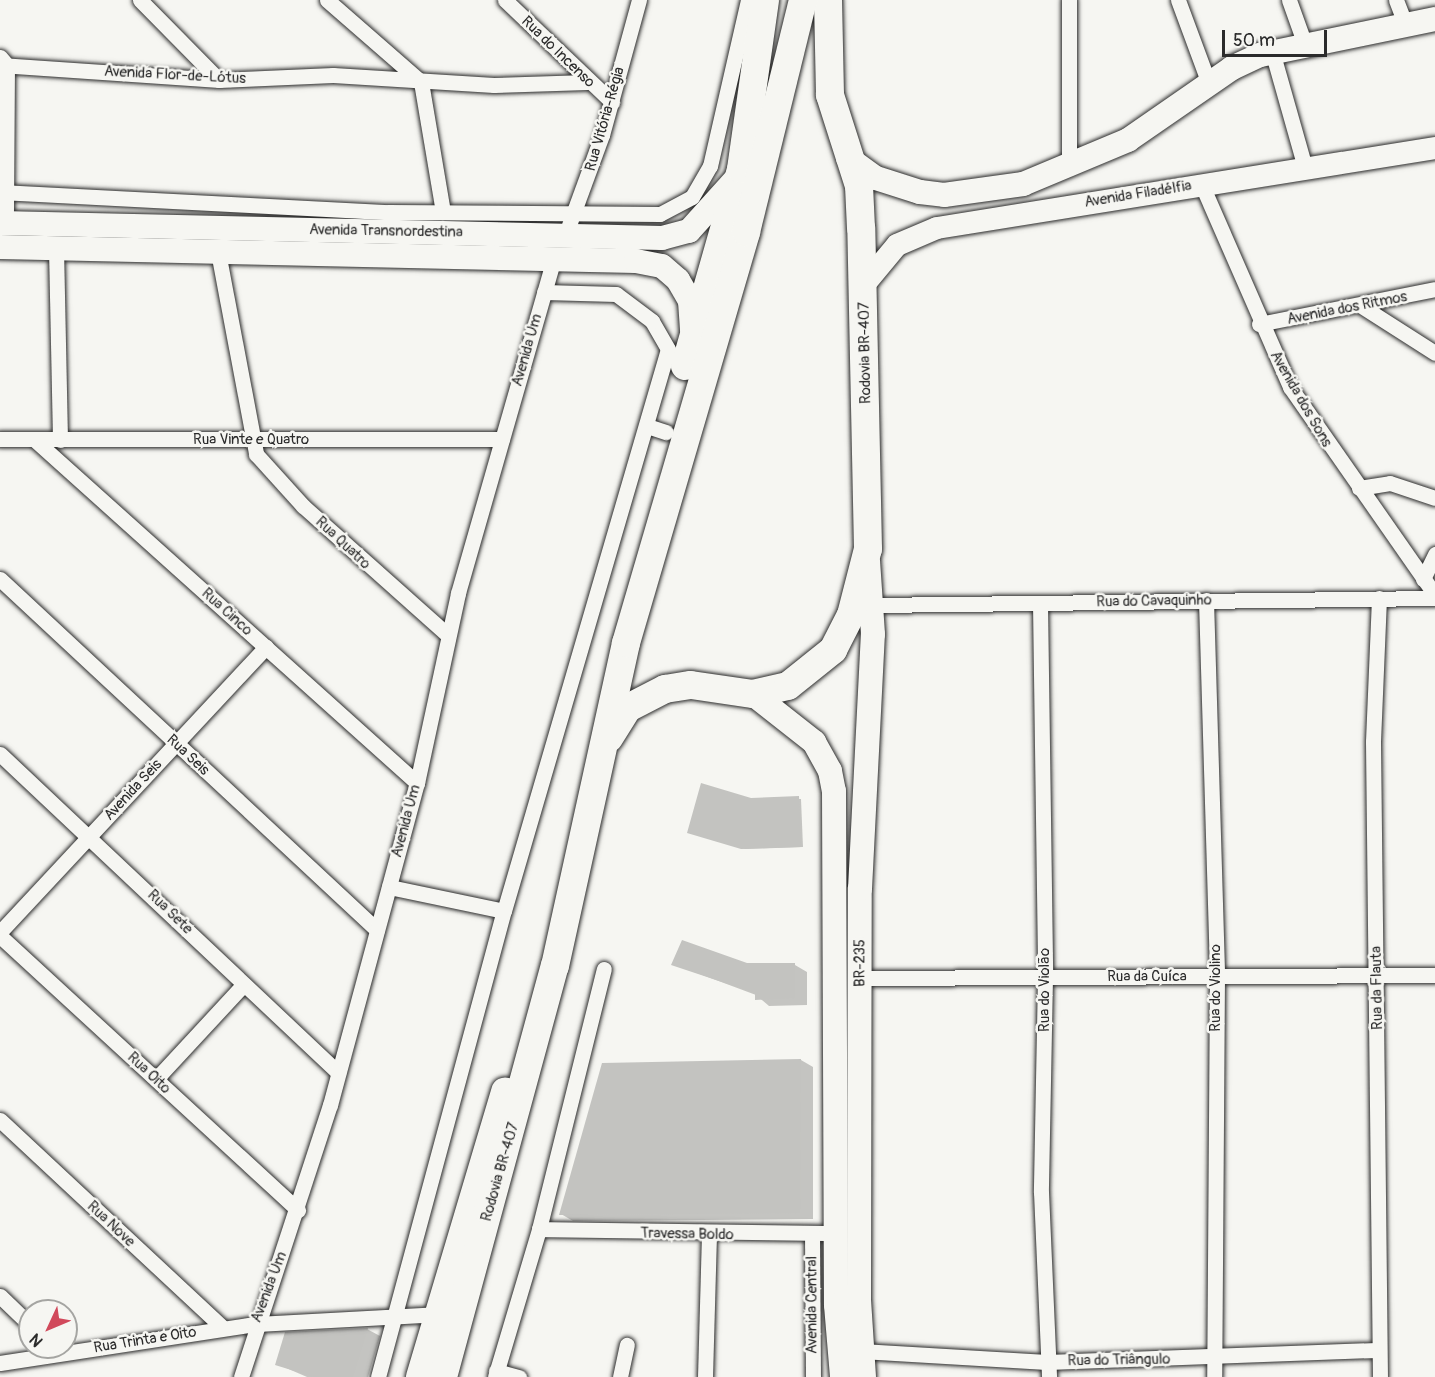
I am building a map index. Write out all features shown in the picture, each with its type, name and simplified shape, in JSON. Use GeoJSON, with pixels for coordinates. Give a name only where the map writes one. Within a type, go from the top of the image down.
{"type":"FeatureCollection","features":[{"type":"Feature","properties":{"kind":"highway"},"geometry":{"type":"LineString","coordinates":[[420,1377],[524,1026],[602,665],[657,429],[692,344],[741,169],[765,0]]}},
{"type":"Feature","properties":{"kind":"highway"},"geometry":{"type":"LineString","coordinates":[[594,768],[678,453],[761,179],[803,0]]}},
{"type":"Feature","properties":{"kind":"highway","name":"Rodovia BR-407"},"geometry":{"type":"LineString","coordinates":[[753,694],[788,686],[833,650],[851,615],[868,549],[864,286],[859,186],[848,158],[830,95],[828,0]]}},
{"type":"Feature","properties":{"kind":"highway"},"geometry":{"type":"LineString","coordinates":[[594,768],[616,722],[650,694],[692,685],[753,694]]}},
{"type":"Feature","properties":{"kind":"highway","name":"Rodovia BR-407"},"geometry":{"type":"LineString","coordinates":[[442,1377],[555,966],[594,768]]}},
{"type":"Feature","properties":{"kind":"main road"},"geometry":{"type":"LineString","coordinates":[[848,158],[898,187],[944,195],[1023,184],[1128,140],[1209,84],[1272,51],[1304,42],[1435,19]]}},
{"type":"Feature","properties":{"kind":"main road","name":"Avenida Transnordestina"},"geometry":{"type":"LineString","coordinates":[[3,223],[565,236],[677,236],[703,219],[741,169]]}},
{"type":"Feature","properties":{"kind":"main road","name":"Avenida Transnordestina"},"geometry":{"type":"LineString","coordinates":[[0,247],[636,261],[670,271],[690,301],[692,344]]}},
{"type":"Feature","properties":{"kind":"main road","name":"BR-235"},"geometry":{"type":"LineString","coordinates":[[864,1377],[861,1352],[860,978],[872,604],[868,549]]}},
{"type":"Feature","properties":{"kind":"main road","name":"BR-235"},"geometry":{"type":"LineString","coordinates":[[753,694],[814,742],[834,790],[836,1233],[842,1377]]}},
{"type":"Feature","properties":{"kind":"street"},"geometry":{"type":"LineString","coordinates":[[140,0],[219,80]]}},
{"type":"Feature","properties":{"kind":"street"},"geometry":{"type":"LineString","coordinates":[[327,0],[421,82],[443,212]]}},
{"type":"Feature","properties":{"kind":"street","name":"Rua do Incenso"},"geometry":{"type":"LineString","coordinates":[[505,0],[587,82],[612,102]]}},
{"type":"Feature","properties":{"kind":"street","name":"Rua Vitória-Régia"},"geometry":{"type":"LineString","coordinates":[[565,236],[612,102],[639,0]]}},
{"type":"Feature","properties":{"kind":"street"},"geometry":{"type":"LineString","coordinates":[[1,192],[443,212],[575,211],[660,214],[692,197],[716,146],[748,0]]}},
{"type":"Feature","properties":{"kind":"street"},"geometry":{"type":"LineString","coordinates":[[1068,165],[1069,0]]}},
{"type":"Feature","properties":{"kind":"street"},"geometry":{"type":"LineString","coordinates":[[1178,0],[1209,84]]}},
{"type":"Feature","properties":{"kind":"street"},"geometry":{"type":"LineString","coordinates":[[1289,0],[1304,42]]}},
{"type":"Feature","properties":{"kind":"street"},"geometry":{"type":"LineString","coordinates":[[1396,0],[1405,24]]}},
{"type":"Feature","properties":{"kind":"street"},"geometry":{"type":"LineString","coordinates":[[1272,51],[1305,168]]}},
{"type":"Feature","properties":{"kind":"street"},"geometry":{"type":"LineString","coordinates":[[2,62],[1,192],[3,223]]}},
{"type":"Feature","properties":{"kind":"street","name":"Avenida Flor-de-Lótus"},"geometry":{"type":"LineString","coordinates":[[2,62],[219,80],[333,75],[421,82],[587,82]]}},
{"type":"Feature","properties":{"kind":"street","name":"Avenida Filadélfia"},"geometry":{"type":"LineString","coordinates":[[864,286],[909,236],[1201,183],[1435,148]]}},
{"type":"Feature","properties":{"kind":"street","name":"Avenida dos Sons"},"geometry":{"type":"LineString","coordinates":[[1201,183],[1259,324],[1309,418],[1435,597]]}},
{"type":"Feature","properties":{"kind":"street"},"geometry":{"type":"LineString","coordinates":[[0,259],[26,248]]}},
{"type":"Feature","properties":{"kind":"street"},"geometry":{"type":"LineString","coordinates":[[56,248],[60,440]]}},
{"type":"Feature","properties":{"kind":"street"},"geometry":{"type":"LineString","coordinates":[[218,252],[250,440]]}},
{"type":"Feature","properties":{"kind":"street","name":"Avenida Um"},"geometry":{"type":"LineString","coordinates":[[241,1377],[255,1324],[298,1210],[339,1073],[417,783],[448,635],[554,260]]}},
{"type":"Feature","properties":{"kind":"street","name":"Avenida dos Ritmos"},"geometry":{"type":"LineString","coordinates":[[1259,324],[1363,308],[1435,289]]}},
{"type":"Feature","properties":{"kind":"street"},"geometry":{"type":"LineString","coordinates":[[378,1377],[504,911],[657,429],[668,349],[662,331],[616,294],[544,292]]}},
{"type":"Feature","properties":{"kind":"street"},"geometry":{"type":"LineString","coordinates":[[1363,308],[1435,353]]}},
{"type":"Feature","properties":{"kind":"street","name":"Rua Vinte e Quatro"},"geometry":{"type":"LineString","coordinates":[[0,439],[36,441],[502,440]]}},
{"type":"Feature","properties":{"kind":"street","name":"Rua Quatro"},"geometry":{"type":"LineString","coordinates":[[250,440],[284,488],[448,635]]}},
{"type":"Feature","properties":{"kind":"street","name":"Rua Cinco"},"geometry":{"type":"LineString","coordinates":[[36,441],[417,783]]}},
{"type":"Feature","properties":{"kind":"street"},"geometry":{"type":"LineString","coordinates":[[1359,488],[1390,483],[1435,498]]}},
{"type":"Feature","properties":{"kind":"street"},"geometry":{"type":"LineString","coordinates":[[1423,579],[1435,554]]}},
{"type":"Feature","properties":{"kind":"street","name":"Rua Seis"},"geometry":{"type":"LineString","coordinates":[[0,579],[377,930]]}},
{"type":"Feature","properties":{"kind":"street","name":"Rua do Cavaquinho"},"geometry":{"type":"LineString","coordinates":[[872,604],[1435,597]]}},
{"type":"Feature","properties":{"kind":"street","name":"Rua da Flauta"},"geometry":{"type":"LineString","coordinates":[[1379,598],[1374,660],[1377,1350],[1380,1377]]}},
{"type":"Feature","properties":{"kind":"street","name":"Rua do Violino"},"geometry":{"type":"LineString","coordinates":[[1206,600],[1217,977],[1212,1356],[1214,1377]]}},
{"type":"Feature","properties":{"kind":"street","name":"Rua do Violão"},"geometry":{"type":"LineString","coordinates":[[1040,603],[1045,977],[1041,1192],[1048,1370]]}},
{"type":"Feature","properties":{"kind":"street","name":"Avenida Seis"},"geometry":{"type":"LineString","coordinates":[[0,932],[266,647]]}},
{"type":"Feature","properties":{"kind":"street","name":"Rua Sete"},"geometry":{"type":"LineString","coordinates":[[0,754],[91,835],[339,1073]]}},
{"type":"Feature","properties":{"kind":"street"},"geometry":{"type":"LineString","coordinates":[[389,887],[504,911]]}},
{"type":"Feature","properties":{"kind":"street","name":"Rua Oito"},"geometry":{"type":"LineString","coordinates":[[0,936],[298,1210]]}},
{"type":"Feature","properties":{"kind":"street"},"geometry":{"type":"LineString","coordinates":[[519,1377],[495,1374],[539,1229],[604,969]]}},
{"type":"Feature","properties":{"kind":"street","name":"Rua da Cuíca"},"geometry":{"type":"LineString","coordinates":[[860,978],[1435,975]]}},
{"type":"Feature","properties":{"kind":"street"},"geometry":{"type":"LineString","coordinates":[[156,1079],[244,984]]}},
{"type":"Feature","properties":{"kind":"street","name":"Rua Nove"},"geometry":{"type":"LineString","coordinates":[[0,1120],[222,1328]]}},
{"type":"Feature","properties":{"kind":"street","name":"Travessa Boldo"},"geometry":{"type":"LineString","coordinates":[[539,1229],[710,1235],[836,1233]]}},
{"type":"Feature","properties":{"kind":"street","name":"Avenida Central"},"geometry":{"type":"LineString","coordinates":[[812,1234],[813,1377]]}},
{"type":"Feature","properties":{"kind":"street"},"geometry":{"type":"LineString","coordinates":[[705,1377],[710,1235]]}},
{"type":"Feature","properties":{"kind":"street"},"geometry":{"type":"LineString","coordinates":[[0,1296],[18,1313]]}},
{"type":"Feature","properties":{"kind":"street","name":"Rua Trinta e Oito"},"geometry":{"type":"LineString","coordinates":[[78,1347],[255,1324],[396,1312],[438,1314]]}},
{"type":"Feature","properties":{"kind":"street"},"geometry":{"type":"LineString","coordinates":[[620,1377],[627,1346]]}},
{"type":"Feature","properties":{"kind":"street","name":"Rua do Triângulo"},"geometry":{"type":"LineString","coordinates":[[861,1352],[1048,1370],[1212,1356],[1377,1350]]}},
{"type":"Feature","properties":{"kind":"street","name":"Rua Trinta e Oito"},"geometry":{"type":"LineString","coordinates":[[0,1363],[18,1359]]}},
{"type":"Feature","properties":{"kind":"building"},"geometry":{"type":"Polygon","coordinates":[[[701,783],[751,798],[799,796],[801,847],[741,849],[687,833],[701,783]]]}},
{"type":"Feature","properties":{"kind":"building"},"geometry":{"type":"Polygon","coordinates":[[[682,940],[747,963],[795,963],[795,998],[755,1000],[755,993],[671,965],[682,940]]]}},
{"type":"Feature","properties":{"kind":"building"},"geometry":{"type":"Polygon","coordinates":[[[801,1059],[800,1213],[559,1215],[602,1063],[801,1059]]]}},
{"type":"Feature","properties":{"kind":"building"},"geometry":{"type":"Polygon","coordinates":[[[368,1328],[353,1377],[314,1377],[275,1365],[285,1332],[368,1328]]]}}]}
